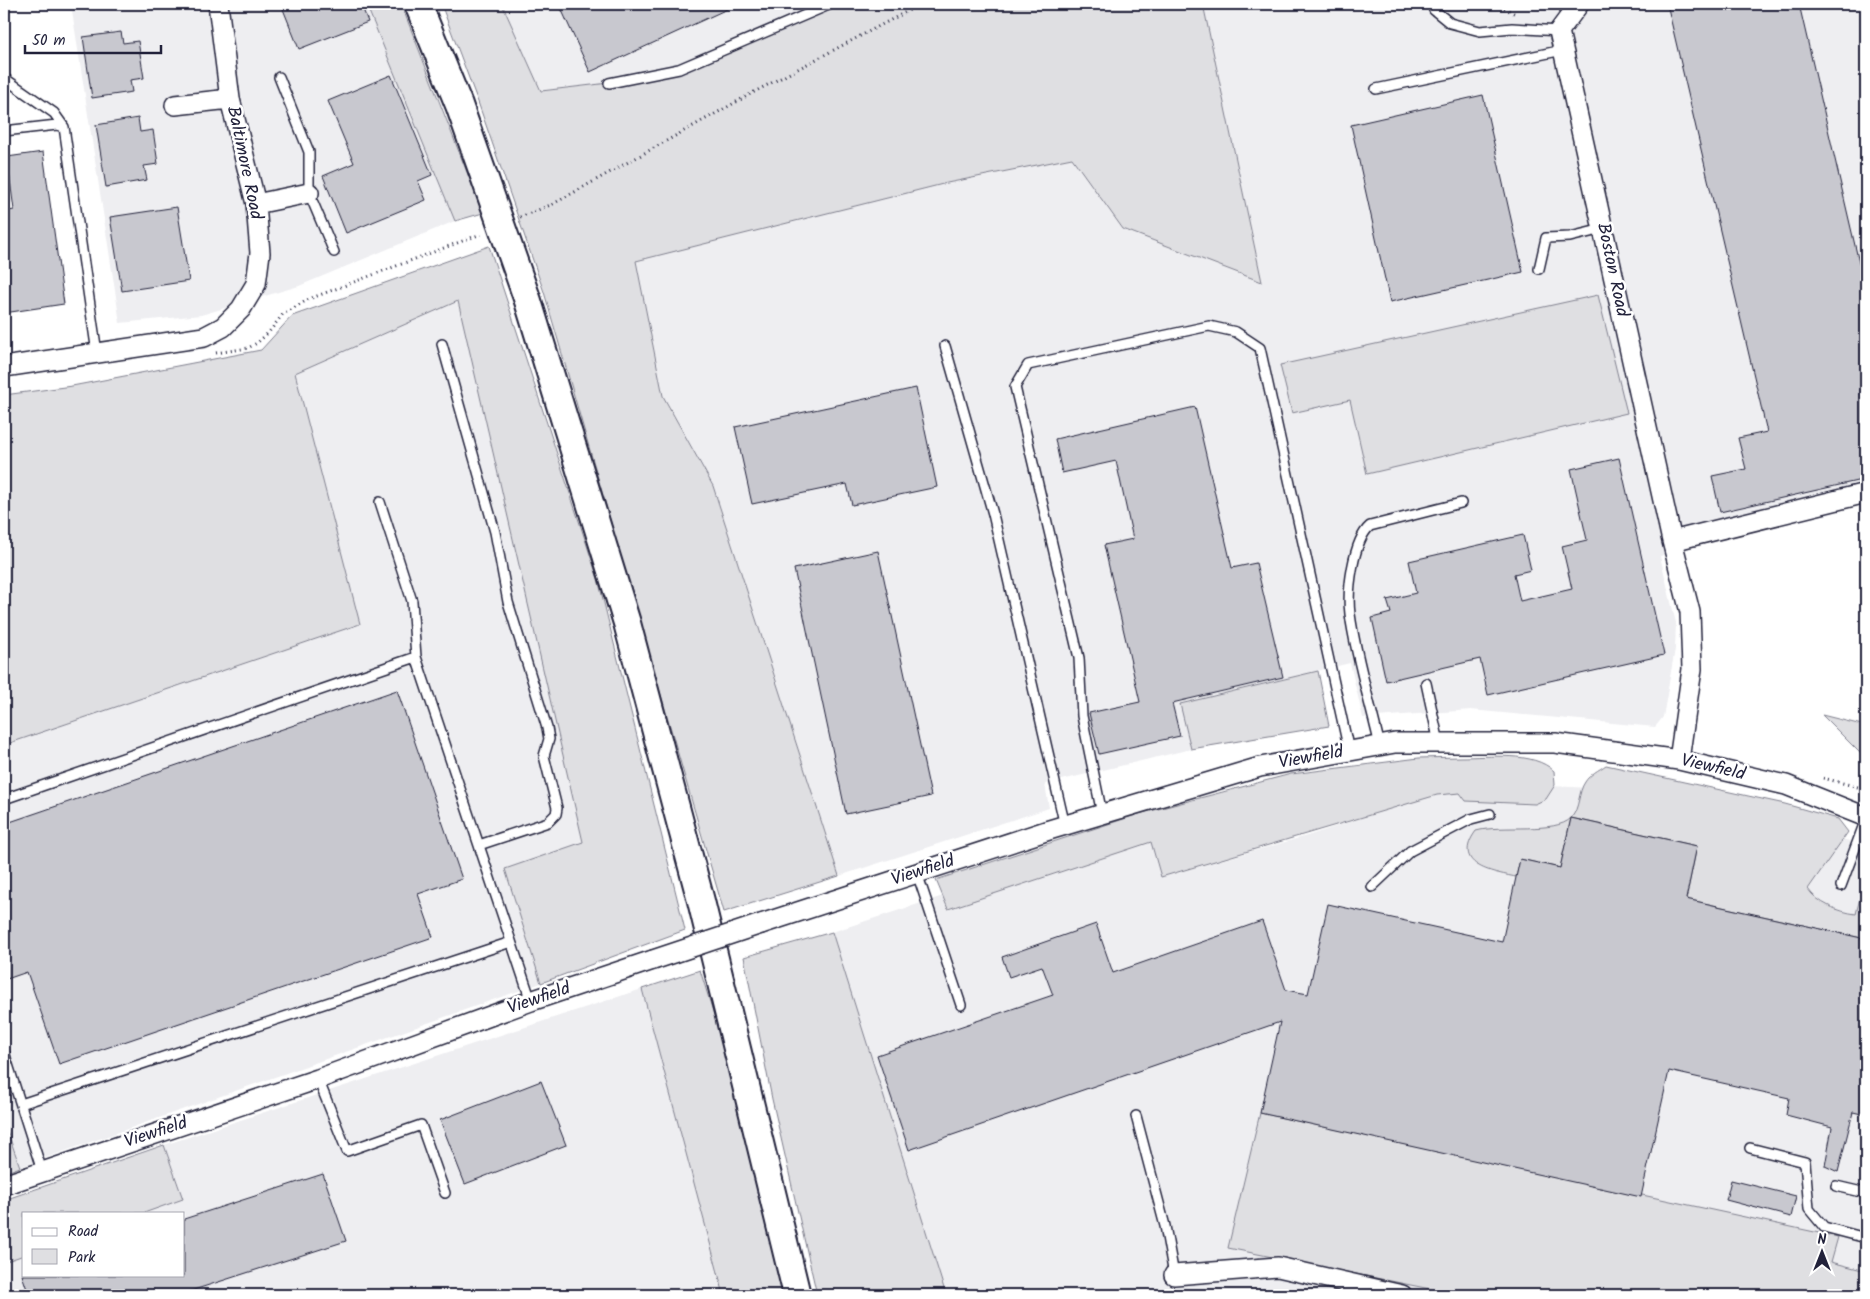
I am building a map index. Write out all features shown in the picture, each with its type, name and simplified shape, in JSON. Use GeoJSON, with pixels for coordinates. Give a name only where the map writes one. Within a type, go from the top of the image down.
{"type":"FeatureCollection","features":[{"type":"Feature","properties":{"kind":"main road"},"geometry":{"type":"LineString","coordinates":[[418,4],[458,105],[528,301],[627,623],[701,901],[797,1295]]}},
{"type":"Feature","properties":{"kind":"street","name":"Baltimore Road"},"geometry":{"type":"LineString","coordinates":[[4,367],[204,337],[223,327],[242,309],[256,284],[260,252],[256,204],[230,99],[218,4]]}},
{"type":"Feature","properties":{"kind":"street"},"geometry":{"type":"LineString","coordinates":[[1559,31],[1579,4]]}},
{"type":"Feature","properties":{"kind":"street","name":"Boston Road"},"geometry":{"type":"LineString","coordinates":[[1559,31],[1672,541],[1690,612],[1691,659],[1679,760]]}},
{"type":"Feature","properties":{"kind":"street"},"geometry":{"type":"LineString","coordinates":[[175,105],[230,99]]}},
{"type":"Feature","properties":{"kind":"street"},"geometry":{"type":"LineString","coordinates":[[256,204],[309,194]]}},
{"type":"Feature","properties":{"kind":"street"},"geometry":{"type":"LineString","coordinates":[[1672,541],[1866,493]]}},
{"type":"Feature","properties":{"kind":"street","name":"Viewfield"},"geometry":{"type":"LineString","coordinates":[[4,1185],[318,1079],[531,1001],[761,924],[1102,814],[1260,767],[1395,743],[1555,743],[1679,760],[1786,785],[1866,818]]}},
{"type":"Feature","properties":{"kind":"street"},"geometry":{"type":"LineString","coordinates":[[1174,1275],[1278,1267],[1369,1292],[1402,1295]]}},
{"type":"Feature","properties":{"kind":"lane"},"geometry":{"type":"LineString","coordinates":[[609,83],[680,69],[830,4]]}},
{"type":"Feature","properties":{"kind":"lane"},"geometry":{"type":"LineString","coordinates":[[1432,4],[1434,10],[1450,23],[1480,31],[1512,28],[1559,31]]}},
{"type":"Feature","properties":{"kind":"lane"},"geometry":{"type":"LineString","coordinates":[[1376,89],[1563,50]]}},
{"type":"Feature","properties":{"kind":"lane"},"geometry":{"type":"LineString","coordinates":[[279,77],[308,152],[309,194],[334,252]]}},
{"type":"Feature","properties":{"kind":"lane"},"geometry":{"type":"LineString","coordinates":[[4,78],[54,114],[64,127],[97,354]]}},
{"type":"Feature","properties":{"kind":"lane"},"geometry":{"type":"LineString","coordinates":[[4,131],[57,125],[64,127]]}},
{"type":"Feature","properties":{"kind":"lane"},"geometry":{"type":"LineString","coordinates":[[1539,269],[1546,238],[1570,237],[1602,229]]}},
{"type":"Feature","properties":{"kind":"lane"},"geometry":{"type":"LineString","coordinates":[[1102,814],[1082,716],[1080,658],[1015,387],[1028,364],[1210,326],[1236,332],[1260,348],[1349,751]]}},
{"type":"Feature","properties":{"kind":"lane"},"geometry":{"type":"LineString","coordinates":[[442,344],[495,532],[508,602],[547,728],[549,738],[544,756],[557,808],[556,814],[548,822],[479,845]]}},
{"type":"Feature","properties":{"kind":"lane"},"geometry":{"type":"LineString","coordinates":[[945,346],[993,514],[1065,826]]}},
{"type":"Feature","properties":{"kind":"lane"},"geometry":{"type":"LineString","coordinates":[[380,502],[412,601],[416,657],[531,1001]]}},
{"type":"Feature","properties":{"kind":"lane"},"geometry":{"type":"LineString","coordinates":[[1380,746],[1350,612],[1356,550],[1363,533],[1370,526],[1461,503]]}},
{"type":"Feature","properties":{"kind":"lane"},"geometry":{"type":"LineString","coordinates":[[4,799],[416,657]]}},
{"type":"Feature","properties":{"kind":"lane"},"geometry":{"type":"LineString","coordinates":[[1426,682],[1439,743]]}},
{"type":"Feature","properties":{"kind":"lane"},"geometry":{"type":"LineString","coordinates":[[1372,887],[1410,851],[1471,818],[1490,814]]}},
{"type":"Feature","properties":{"kind":"lane"},"geometry":{"type":"LineString","coordinates":[[1842,886],[1866,818]]}},
{"type":"Feature","properties":{"kind":"lane"},"geometry":{"type":"LineString","coordinates":[[917,873],[961,1005]]}},
{"type":"Feature","properties":{"kind":"lane"},"geometry":{"type":"LineString","coordinates":[[21,1104],[511,942]]}},
{"type":"Feature","properties":{"kind":"lane"},"geometry":{"type":"LineString","coordinates":[[4,1052],[42,1171]]}},
{"type":"Feature","properties":{"kind":"lane"},"geometry":{"type":"LineString","coordinates":[[318,1079],[347,1151],[421,1125],[445,1193]]}},
{"type":"Feature","properties":{"kind":"lane"},"geometry":{"type":"LineString","coordinates":[[1136,1116],[1165,1226],[1174,1275]]}},
{"type":"Feature","properties":{"kind":"lane"},"geometry":{"type":"LineString","coordinates":[[1750,1148],[1805,1162],[1809,1209],[1824,1227],[1866,1238]]}},
{"type":"Feature","properties":{"kind":"lane"},"geometry":{"type":"LineString","coordinates":[[1836,1186],[1866,1193]]}},
{"type":"Feature","properties":{"kind":"path"},"geometry":{"type":"LineString","coordinates":[[519,218],[553,204],[756,91],[921,4]]}},
{"type":"Feature","properties":{"kind":"shaded area"},"geometry":{"type":"Polygon","coordinates":[[[71,4],[366,4],[455,221],[299,286],[201,315],[120,323],[71,4]]]}},
{"type":"Feature","properties":{"kind":"shaded area"},"geometry":{"type":"Polygon","coordinates":[[[502,4],[820,4],[679,69],[609,83],[541,91],[502,4]]]}},
{"type":"Feature","properties":{"kind":"shaded area"},"geometry":{"type":"Polygon","coordinates":[[[1203,4],[1866,4],[1866,503],[1660,556],[1676,623],[1675,649],[1663,717],[1655,727],[1471,710],[1363,718],[1350,663],[1180,704],[1191,749],[1045,784],[1049,808],[839,876],[713,486],[663,396],[636,261],[947,183],[1072,158],[1123,229],[1262,281],[1203,4]]]}},
{"type":"Feature","properties":{"kind":"shaded area"},"geometry":{"type":"Polygon","coordinates":[[[458,301],[583,842],[505,869],[541,983],[20,1167],[4,1122],[4,745],[360,624],[295,373],[458,301]]]}},
{"type":"Feature","properties":{"kind":"shaded area"},"geometry":{"type":"Polygon","coordinates":[[[1468,782],[1635,790],[1866,845],[1866,1295],[946,1295],[832,932],[943,896],[949,909],[1151,842],[1161,877],[1310,835],[1468,782]]]}},
{"type":"Feature","properties":{"kind":"shaded area"},"geometry":{"type":"Polygon","coordinates":[[[642,989],[724,1295],[4,1295],[4,1262],[22,1256],[22,1276],[185,1276],[185,1212],[147,1212],[183,1199],[164,1145],[642,989]]]}},
{"type":"Feature","properties":{"kind":"green space"},"geometry":{"type":"Polygon","coordinates":[[[366,4],[401,4],[483,213],[455,221],[366,4]]]}},
{"type":"Feature","properties":{"kind":"green space"},"geometry":{"type":"Polygon","coordinates":[[[441,4],[502,4],[541,91],[609,83],[679,69],[820,4],[1203,4],[1262,282],[1123,229],[1072,158],[947,183],[636,261],[663,396],[713,486],[839,876],[724,912],[544,292],[478,102],[441,4]]]}},
{"type":"Feature","properties":{"kind":"green space"},"geometry":{"type":"Polygon","coordinates":[[[489,246],[598,579],[685,930],[541,983],[505,869],[583,842],[458,301],[295,373],[360,624],[4,745],[4,395],[72,386],[261,350],[292,316],[489,246]]]}},
{"type":"Feature","properties":{"kind":"green space"},"geometry":{"type":"Polygon","coordinates":[[[1598,295],[1627,413],[1367,474],[1350,400],[1292,413],[1280,365],[1598,295]]]}},
{"type":"Feature","properties":{"kind":"green space"},"geometry":{"type":"Polygon","coordinates":[[[1318,671],[1329,726],[1191,749],[1180,704],[1318,671]]]}},
{"type":"Feature","properties":{"kind":"green space"},"geometry":{"type":"Polygon","coordinates":[[[1822,715],[1866,726],[1866,759],[1822,715]]]}},
{"type":"Feature","properties":{"kind":"green space"},"geometry":{"type":"Polygon","coordinates":[[[1497,756],[1535,760],[1554,771],[1555,785],[1546,799],[1535,804],[1466,801],[1460,793],[1437,795],[1161,877],[1151,842],[948,909],[936,880],[1139,814],[1291,774],[1419,758],[1497,756]]]}},
{"type":"Feature","properties":{"kind":"green space"},"geometry":{"type":"Polygon","coordinates":[[[1606,765],[1785,804],[1838,819],[1848,832],[1808,889],[1823,903],[1849,913],[1856,914],[1860,898],[1866,900],[1866,939],[1686,899],[1697,846],[1571,818],[1576,810],[1585,782],[1592,774],[1606,765]]]}},
{"type":"Feature","properties":{"kind":"green space"},"geometry":{"type":"Polygon","coordinates":[[[1571,818],[1560,868],[1520,859],[1516,877],[1477,865],[1471,859],[1468,852],[1476,831],[1499,828],[1553,826],[1564,823],[1571,818]]]}},
{"type":"Feature","properties":{"kind":"green space"},"geometry":{"type":"Polygon","coordinates":[[[832,932],[946,1295],[817,1295],[772,1099],[744,957],[832,932]]]}},
{"type":"Feature","properties":{"kind":"green space"},"geometry":{"type":"Polygon","coordinates":[[[700,970],[726,1053],[786,1295],[724,1295],[642,989],[700,970]]]}},
{"type":"Feature","properties":{"kind":"green space"},"geometry":{"type":"Polygon","coordinates":[[[1260,1113],[1838,1237],[1831,1262],[1866,1271],[1866,1295],[1460,1295],[1228,1248],[1260,1113]]]}},
{"type":"Feature","properties":{"kind":"green space"},"geometry":{"type":"Polygon","coordinates":[[[4,1122],[20,1167],[4,1173],[4,1122]]]}},
{"type":"Feature","properties":{"kind":"green space"},"geometry":{"type":"Polygon","coordinates":[[[164,1145],[183,1199],[147,1212],[22,1212],[22,1256],[4,1262],[4,1200],[164,1145]]]}},
{"type":"Feature","properties":{"kind":"building"},"geometry":{"type":"Polygon","coordinates":[[[281,4],[361,4],[368,22],[299,49],[281,4]]]}},
{"type":"Feature","properties":{"kind":"building"},"geometry":{"type":"Polygon","coordinates":[[[559,4],[738,4],[590,72],[559,4]]]}},
{"type":"Feature","properties":{"kind":"building"},"geometry":{"type":"Polygon","coordinates":[[[1685,4],[1799,4],[1866,293],[1866,479],[1720,512],[1712,476],[1746,469],[1738,438],[1767,432],[1668,8],[1685,4]]]}},
{"type":"Feature","properties":{"kind":"building"},"geometry":{"type":"Polygon","coordinates":[[[121,32],[123,43],[138,41],[144,78],[130,80],[132,92],[92,98],[83,37],[121,32]]]}},
{"type":"Feature","properties":{"kind":"building"},"geometry":{"type":"Polygon","coordinates":[[[391,75],[432,175],[418,181],[426,200],[346,233],[323,176],[354,163],[328,101],[391,75]]]}},
{"type":"Feature","properties":{"kind":"building"},"geometry":{"type":"Polygon","coordinates":[[[1483,95],[1523,272],[1390,302],[1351,125],[1483,95]]]}},
{"type":"Feature","properties":{"kind":"building"},"geometry":{"type":"Polygon","coordinates":[[[138,118],[140,132],[153,130],[158,164],[144,166],[147,180],[106,187],[96,125],[138,118]]]}},
{"type":"Feature","properties":{"kind":"building"},"geometry":{"type":"Polygon","coordinates":[[[43,152],[64,304],[4,313],[4,212],[14,210],[7,157],[43,152]]]}},
{"type":"Feature","properties":{"kind":"building"},"geometry":{"type":"Polygon","coordinates":[[[177,207],[189,281],[122,291],[110,217],[177,207]]]}},
{"type":"Feature","properties":{"kind":"building"},"geometry":{"type":"Polygon","coordinates":[[[916,388],[937,487],[852,505],[847,484],[752,504],[735,427],[916,388]]]}},
{"type":"Feature","properties":{"kind":"building"},"geometry":{"type":"Polygon","coordinates":[[[1195,407],[1232,568],[1256,563],[1283,677],[1172,703],[1180,736],[1099,754],[1089,713],[1140,702],[1104,545],[1133,539],[1116,461],[1062,473],[1055,439],[1195,407]]]}},
{"type":"Feature","properties":{"kind":"building"},"geometry":{"type":"Polygon","coordinates":[[[1619,458],[1664,655],[1488,695],[1480,659],[1386,681],[1372,618],[1391,613],[1387,600],[1416,593],[1409,561],[1523,535],[1531,570],[1514,574],[1520,601],[1572,589],[1562,546],[1587,540],[1571,469],[1619,458]]]}},
{"type":"Feature","properties":{"kind":"building"},"geometry":{"type":"Polygon","coordinates":[[[878,551],[931,796],[846,814],[794,569],[878,551]]]}},
{"type":"Feature","properties":{"kind":"building"},"geometry":{"type":"Polygon","coordinates":[[[397,690],[462,879],[418,894],[433,937],[59,1064],[27,972],[4,980],[4,824],[397,690]]]}},
{"type":"Feature","properties":{"kind":"building"},"geometry":{"type":"Polygon","coordinates":[[[1571,818],[1697,846],[1686,899],[1866,939],[1866,1115],[1853,1112],[1838,1172],[1825,1166],[1832,1127],[1786,1115],[1789,1098],[1669,1071],[1641,1197],[1260,1113],[1280,1022],[909,1150],[877,1055],[1053,995],[1042,966],[1009,977],[1002,957],[1096,924],[1113,973],[1262,921],[1286,990],[1308,994],[1328,904],[1502,942],[1520,859],[1560,868],[1571,818]]]}},
{"type":"Feature","properties":{"kind":"building"},"geometry":{"type":"Polygon","coordinates":[[[541,1081],[566,1145],[465,1184],[440,1120],[541,1081]]]}},
{"type":"Feature","properties":{"kind":"building"},"geometry":{"type":"Polygon","coordinates":[[[323,1174],[346,1241],[178,1295],[29,1295],[22,1276],[185,1276],[185,1219],[323,1174]]]}},
{"type":"Feature","properties":{"kind":"building"},"geometry":{"type":"Polygon","coordinates":[[[1731,1180],[1796,1196],[1791,1217],[1726,1200],[1731,1180]]]}}]}
